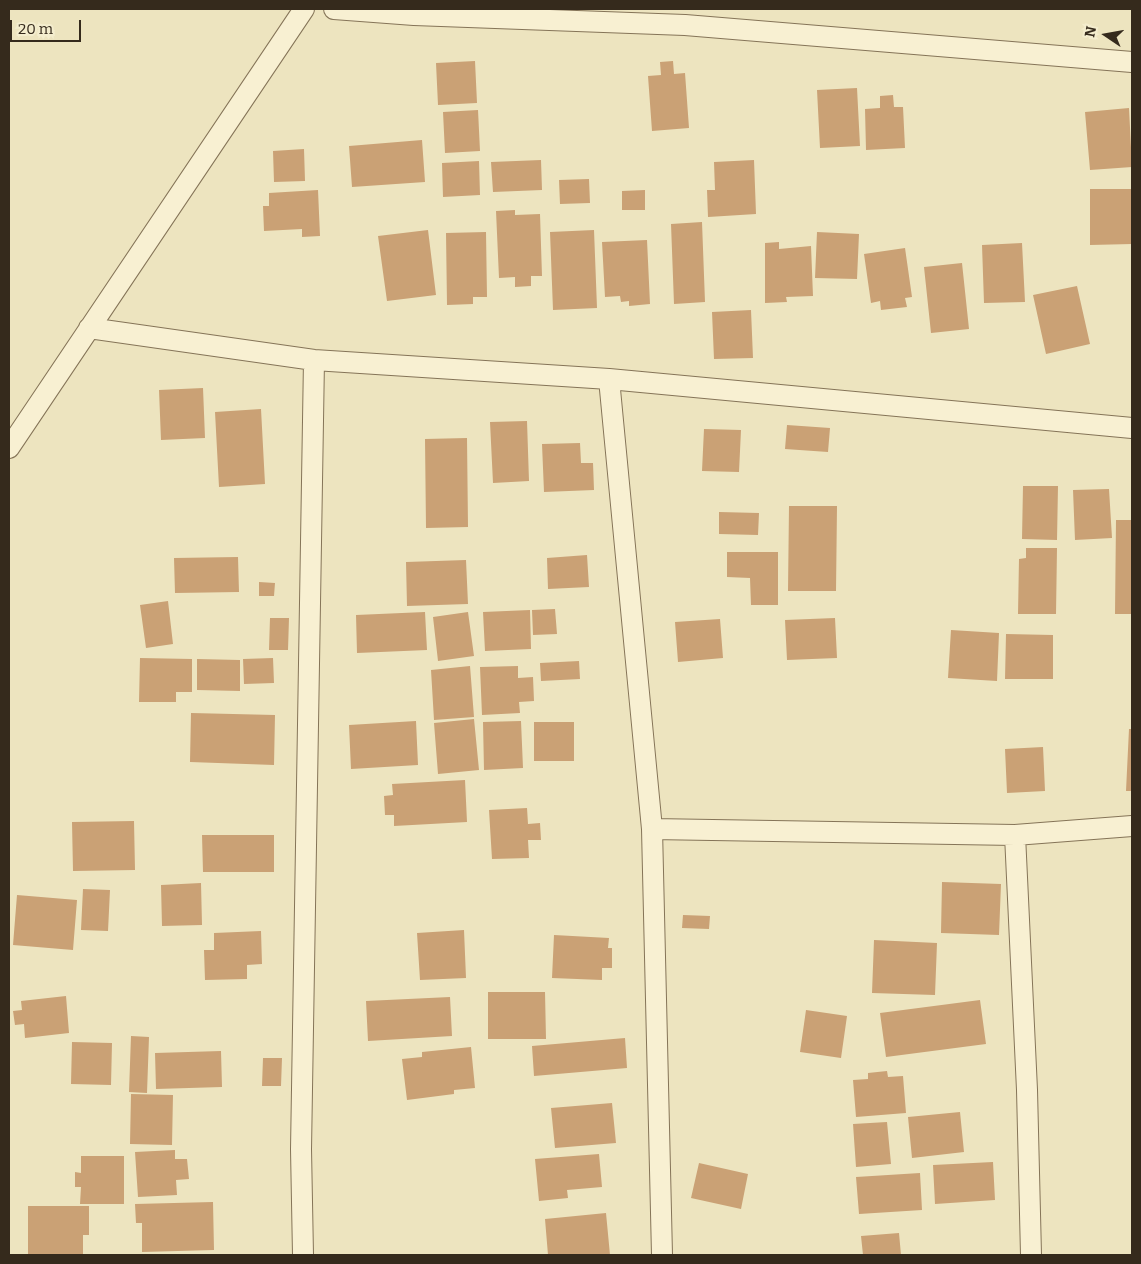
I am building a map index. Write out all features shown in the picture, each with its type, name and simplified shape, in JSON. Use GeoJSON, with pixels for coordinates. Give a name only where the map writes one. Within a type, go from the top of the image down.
{"type":"FeatureCollection","features":[{"type":"Feature","properties":{"kind":"street"},"geometry":{"type":"LineString","coordinates":[[9,448],[304,9]]}},
{"type":"Feature","properties":{"kind":"street"},"geometry":{"type":"LineString","coordinates":[[334,9],[414,16],[685,25],[1132,62]]}},
{"type":"Feature","properties":{"kind":"street"},"geometry":{"type":"LineString","coordinates":[[89,328],[314,360],[608,379],[1132,428]]}},
{"type":"Feature","properties":{"kind":"street"},"geometry":{"type":"LineString","coordinates":[[303,1255],[301,1149],[314,360]]}},
{"type":"Feature","properties":{"kind":"street"},"geometry":{"type":"LineString","coordinates":[[608,379],[652,829],[662,1255]]}},
{"type":"Feature","properties":{"kind":"street"},"geometry":{"type":"LineString","coordinates":[[652,829],[1015,835],[1132,826]]}},
{"type":"Feature","properties":{"kind":"street"},"geometry":{"type":"LineString","coordinates":[[1015,835],[1027,1090],[1030,1255]]}},
{"type":"Feature","properties":{"kind":"building"},"geometry":{"type":"Polygon","coordinates":[[[475,61],[477,103],[438,105],[436,63],[475,61]]]}},
{"type":"Feature","properties":{"kind":"building"},"geometry":{"type":"Polygon","coordinates":[[[673,61],[674,74],[685,73],[689,128],[652,131],[648,76],[661,75],[660,62],[673,61]]]}},
{"type":"Feature","properties":{"kind":"building"},"geometry":{"type":"Polygon","coordinates":[[[857,88],[860,146],[820,148],[817,90],[857,88]]]}},
{"type":"Feature","properties":{"kind":"building"},"geometry":{"type":"Polygon","coordinates":[[[893,95],[894,107],[903,107],[905,148],[866,150],[865,109],[880,108],[880,96],[893,95]]]}},
{"type":"Feature","properties":{"kind":"building"},"geometry":{"type":"Polygon","coordinates":[[[1129,108],[1132,167],[1090,170],[1085,112],[1129,108]]]}},
{"type":"Feature","properties":{"kind":"building"},"geometry":{"type":"Polygon","coordinates":[[[478,110],[480,151],[445,153],[443,112],[478,110]]]}},
{"type":"Feature","properties":{"kind":"building"},"geometry":{"type":"Polygon","coordinates":[[[422,140],[425,182],[352,187],[349,146],[422,140]]]}},
{"type":"Feature","properties":{"kind":"building"},"geometry":{"type":"Polygon","coordinates":[[[304,149],[305,181],[274,182],[273,151],[304,149]]]}},
{"type":"Feature","properties":{"kind":"building"},"geometry":{"type":"Polygon","coordinates":[[[541,160],[542,190],[493,192],[491,162],[541,160]]]}},
{"type":"Feature","properties":{"kind":"building"},"geometry":{"type":"Polygon","coordinates":[[[754,160],[756,214],[708,217],[707,190],[715,190],[714,162],[754,160]]]}},
{"type":"Feature","properties":{"kind":"building"},"geometry":{"type":"Polygon","coordinates":[[[479,161],[480,195],[443,197],[442,163],[479,161]]]}},
{"type":"Feature","properties":{"kind":"building"},"geometry":{"type":"Polygon","coordinates":[[[589,179],[590,203],[560,204],[559,180],[589,179]]]}},
{"type":"Feature","properties":{"kind":"building"},"geometry":{"type":"Polygon","coordinates":[[[1090,189],[1132,189],[1132,244],[1090,245],[1090,189]]]}},
{"type":"Feature","properties":{"kind":"building"},"geometry":{"type":"Polygon","coordinates":[[[318,190],[320,236],[302,237],[302,229],[264,231],[263,206],[269,206],[269,193],[318,190]]]}},
{"type":"Feature","properties":{"kind":"building"},"geometry":{"type":"Polygon","coordinates":[[[645,190],[645,210],[622,210],[622,191],[645,190]]]}},
{"type":"Feature","properties":{"kind":"building"},"geometry":{"type":"Polygon","coordinates":[[[515,210],[515,215],[540,214],[542,276],[531,276],[531,286],[515,287],[515,277],[499,278],[496,211],[515,210]]]}},
{"type":"Feature","properties":{"kind":"building"},"geometry":{"type":"Polygon","coordinates":[[[702,222],[705,302],[674,304],[671,224],[702,222]]]}},
{"type":"Feature","properties":{"kind":"building"},"geometry":{"type":"Polygon","coordinates":[[[428,230],[436,295],[387,301],[378,236],[428,230]]]}},
{"type":"Feature","properties":{"kind":"building"},"geometry":{"type":"Polygon","coordinates":[[[594,230],[597,308],[553,310],[550,232],[594,230]]]}},
{"type":"Feature","properties":{"kind":"building"},"geometry":{"type":"Polygon","coordinates":[[[486,232],[487,297],[473,297],[473,304],[447,305],[446,233],[486,232]]]}},
{"type":"Feature","properties":{"kind":"building"},"geometry":{"type":"Polygon","coordinates":[[[817,232],[859,234],[857,279],[815,278],[817,232]]]}},
{"type":"Feature","properties":{"kind":"building"},"geometry":{"type":"Polygon","coordinates":[[[647,240],[650,304],[629,306],[629,301],[621,302],[620,296],[605,297],[602,242],[647,240]]]}},
{"type":"Feature","properties":{"kind":"building"},"geometry":{"type":"Polygon","coordinates":[[[779,242],[779,249],[811,246],[813,296],[786,297],[787,302],[765,303],[765,243],[779,242]]]}},
{"type":"Feature","properties":{"kind":"building"},"geometry":{"type":"Polygon","coordinates":[[[1022,243],[1025,302],[984,303],[982,245],[1022,243]]]}},
{"type":"Feature","properties":{"kind":"building"},"geometry":{"type":"Polygon","coordinates":[[[905,248],[912,297],[905,298],[907,307],[881,310],[880,301],[871,303],[864,254],[905,248]]]}},
{"type":"Feature","properties":{"kind":"building"},"geometry":{"type":"Polygon","coordinates":[[[962,263],[969,329],[931,333],[924,267],[962,263]]]}},
{"type":"Feature","properties":{"kind":"building"},"geometry":{"type":"Polygon","coordinates":[[[1077,286],[1090,344],[1046,354],[1033,295],[1077,286]]]}},
{"type":"Feature","properties":{"kind":"building"},"geometry":{"type":"Polygon","coordinates":[[[751,310],[753,358],[714,359],[712,312],[751,310]]]}},
{"type":"Feature","properties":{"kind":"building"},"geometry":{"type":"Polygon","coordinates":[[[203,388],[205,438],[161,440],[159,390],[203,388]]]}},
{"type":"Feature","properties":{"kind":"building"},"geometry":{"type":"Polygon","coordinates":[[[261,409],[265,484],[219,487],[215,412],[261,409]]]}},
{"type":"Feature","properties":{"kind":"building"},"geometry":{"type":"Polygon","coordinates":[[[527,421],[529,481],[493,483],[490,422],[527,421]]]}},
{"type":"Feature","properties":{"kind":"building"},"geometry":{"type":"Polygon","coordinates":[[[787,425],[830,428],[828,452],[785,449],[787,425]]]}},
{"type":"Feature","properties":{"kind":"building"},"geometry":{"type":"Polygon","coordinates":[[[704,429],[741,430],[739,472],[702,471],[704,429]]]}},
{"type":"Feature","properties":{"kind":"building"},"geometry":{"type":"Polygon","coordinates":[[[467,438],[468,527],[426,528],[425,439],[467,438]]]}},
{"type":"Feature","properties":{"kind":"building"},"geometry":{"type":"Polygon","coordinates":[[[580,443],[581,463],[593,463],[594,490],[544,492],[542,444],[580,443]]]}},
{"type":"Feature","properties":{"kind":"building"},"geometry":{"type":"Polygon","coordinates":[[[1023,486],[1058,486],[1057,540],[1022,539],[1023,486]]]}},
{"type":"Feature","properties":{"kind":"building"},"geometry":{"type":"Polygon","coordinates":[[[1109,489],[1112,538],[1075,540],[1073,490],[1109,489]]]}},
{"type":"Feature","properties":{"kind":"building"},"geometry":{"type":"Polygon","coordinates":[[[789,506],[837,506],[836,591],[788,591],[789,506]]]}},
{"type":"Feature","properties":{"kind":"building"},"geometry":{"type":"Polygon","coordinates":[[[719,512],[759,513],[758,535],[719,534],[719,512]]]}},
{"type":"Feature","properties":{"kind":"building"},"geometry":{"type":"Polygon","coordinates":[[[1116,520],[1132,520],[1132,614],[1115,614],[1116,520]]]}},
{"type":"Feature","properties":{"kind":"building"},"geometry":{"type":"Polygon","coordinates":[[[1026,548],[1057,548],[1056,614],[1018,614],[1019,559],[1026,558],[1026,548]]]}},
{"type":"Feature","properties":{"kind":"building"},"geometry":{"type":"Polygon","coordinates":[[[727,552],[778,552],[778,605],[751,605],[750,578],[727,577],[727,552]]]}},
{"type":"Feature","properties":{"kind":"building"},"geometry":{"type":"Polygon","coordinates":[[[587,555],[589,587],[548,589],[547,558],[587,555]]]}},
{"type":"Feature","properties":{"kind":"building"},"geometry":{"type":"Polygon","coordinates":[[[238,557],[239,592],[175,593],[174,558],[238,557]]]}},
{"type":"Feature","properties":{"kind":"building"},"geometry":{"type":"Polygon","coordinates":[[[466,560],[468,604],[407,606],[406,562],[466,560]]]}},
{"type":"Feature","properties":{"kind":"building"},"geometry":{"type":"Polygon","coordinates":[[[259,582],[275,583],[274,596],[259,596],[259,582]]]}},
{"type":"Feature","properties":{"kind":"building"},"geometry":{"type":"Polygon","coordinates":[[[168,601],[173,644],[146,648],[140,605],[168,601]]]}},
{"type":"Feature","properties":{"kind":"building"},"geometry":{"type":"Polygon","coordinates":[[[555,609],[557,634],[533,635],[532,610],[555,609]]]}},
{"type":"Feature","properties":{"kind":"building"},"geometry":{"type":"Polygon","coordinates":[[[530,610],[531,649],[485,651],[483,612],[530,610]]]}},
{"type":"Feature","properties":{"kind":"building"},"geometry":{"type":"Polygon","coordinates":[[[425,612],[427,650],[357,653],[356,615],[425,612]]]}},
{"type":"Feature","properties":{"kind":"building"},"geometry":{"type":"Polygon","coordinates":[[[468,612],[474,656],[438,661],[433,617],[468,612]]]}},
{"type":"Feature","properties":{"kind":"building"},"geometry":{"type":"Polygon","coordinates":[[[270,618],[289,618],[288,650],[269,650],[270,618]]]}},
{"type":"Feature","properties":{"kind":"building"},"geometry":{"type":"Polygon","coordinates":[[[835,618],[837,658],[787,660],[785,620],[835,618]]]}},
{"type":"Feature","properties":{"kind":"building"},"geometry":{"type":"Polygon","coordinates":[[[720,619],[723,658],[678,662],[675,622],[720,619]]]}},
{"type":"Feature","properties":{"kind":"building"},"geometry":{"type":"Polygon","coordinates":[[[951,630],[999,633],[997,681],[948,678],[951,630]]]}},
{"type":"Feature","properties":{"kind":"building"},"geometry":{"type":"Polygon","coordinates":[[[1006,634],[1053,635],[1053,679],[1005,679],[1006,634]]]}},
{"type":"Feature","properties":{"kind":"building"},"geometry":{"type":"Polygon","coordinates":[[[140,658],[192,659],[192,692],[176,692],[176,702],[139,702],[140,658]]]}},
{"type":"Feature","properties":{"kind":"building"},"geometry":{"type":"Polygon","coordinates":[[[273,658],[274,683],[244,684],[243,659],[273,658]]]}},
{"type":"Feature","properties":{"kind":"building"},"geometry":{"type":"Polygon","coordinates":[[[197,659],[240,660],[240,691],[197,690],[197,659]]]}},
{"type":"Feature","properties":{"kind":"building"},"geometry":{"type":"Polygon","coordinates":[[[579,661],[580,679],[541,681],[540,663],[579,661]]]}},
{"type":"Feature","properties":{"kind":"building"},"geometry":{"type":"Polygon","coordinates":[[[470,666],[474,717],[434,720],[431,670],[470,666]]]}},
{"type":"Feature","properties":{"kind":"building"},"geometry":{"type":"Polygon","coordinates":[[[518,666],[518,678],[533,677],[534,701],[519,702],[520,713],[482,715],[480,667],[518,666]]]}},
{"type":"Feature","properties":{"kind":"building"},"geometry":{"type":"Polygon","coordinates":[[[191,713],[275,715],[274,765],[190,762],[191,713]]]}},
{"type":"Feature","properties":{"kind":"building"},"geometry":{"type":"Polygon","coordinates":[[[474,719],[479,770],[438,774],[434,723],[474,719]]]}},
{"type":"Feature","properties":{"kind":"building"},"geometry":{"type":"Polygon","coordinates":[[[416,721],[418,765],[351,769],[349,725],[416,721]]]}},
{"type":"Feature","properties":{"kind":"building"},"geometry":{"type":"Polygon","coordinates":[[[521,721],[523,768],[484,770],[483,722],[521,721]]]}},
{"type":"Feature","properties":{"kind":"building"},"geometry":{"type":"Polygon","coordinates":[[[534,722],[574,722],[574,761],[534,761],[534,722]]]}},
{"type":"Feature","properties":{"kind":"building"},"geometry":{"type":"Polygon","coordinates":[[[1129,729],[1132,729],[1132,791],[1126,791],[1129,729]]]}},
{"type":"Feature","properties":{"kind":"building"},"geometry":{"type":"Polygon","coordinates":[[[1043,747],[1045,791],[1007,793],[1005,749],[1043,747]]]}},
{"type":"Feature","properties":{"kind":"building"},"geometry":{"type":"Polygon","coordinates":[[[465,780],[467,822],[394,826],[394,815],[385,815],[384,796],[393,795],[392,784],[465,780]]]}},
{"type":"Feature","properties":{"kind":"building"},"geometry":{"type":"Polygon","coordinates":[[[527,808],[528,824],[540,823],[541,840],[528,840],[529,858],[492,859],[489,810],[527,808]]]}},
{"type":"Feature","properties":{"kind":"building"},"geometry":{"type":"Polygon","coordinates":[[[134,821],[135,870],[73,871],[72,822],[134,821]]]}},
{"type":"Feature","properties":{"kind":"building"},"geometry":{"type":"Polygon","coordinates":[[[202,835],[274,835],[274,872],[203,872],[202,835]]]}},
{"type":"Feature","properties":{"kind":"building"},"geometry":{"type":"Polygon","coordinates":[[[942,882],[1001,884],[999,935],[941,933],[942,882]]]}},
{"type":"Feature","properties":{"kind":"building"},"geometry":{"type":"Polygon","coordinates":[[[201,883],[202,925],[162,926],[161,885],[201,883]]]}},
{"type":"Feature","properties":{"kind":"building"},"geometry":{"type":"Polygon","coordinates":[[[83,889],[110,890],[108,931],[81,930],[83,889]]]}},
{"type":"Feature","properties":{"kind":"building"},"geometry":{"type":"Polygon","coordinates":[[[17,895],[77,900],[73,950],[13,945],[17,895]]]}},
{"type":"Feature","properties":{"kind":"building"},"geometry":{"type":"Polygon","coordinates":[[[683,915],[710,916],[709,929],[682,928],[683,915]]]}},
{"type":"Feature","properties":{"kind":"building"},"geometry":{"type":"Polygon","coordinates":[[[464,930],[466,978],[420,980],[417,933],[464,930]]]}},
{"type":"Feature","properties":{"kind":"building"},"geometry":{"type":"Polygon","coordinates":[[[261,931],[262,964],[247,965],[247,979],[205,980],[204,950],[214,950],[214,933],[261,931]]]}},
{"type":"Feature","properties":{"kind":"building"},"geometry":{"type":"Polygon","coordinates":[[[554,935],[609,938],[608,948],[612,948],[612,968],[602,968],[602,980],[552,978],[554,935]]]}},
{"type":"Feature","properties":{"kind":"building"},"geometry":{"type":"Polygon","coordinates":[[[874,940],[937,943],[935,995],[872,993],[874,940]]]}},
{"type":"Feature","properties":{"kind":"building"},"geometry":{"type":"Polygon","coordinates":[[[488,992],[545,992],[546,1039],[488,1039],[488,992]]]}},
{"type":"Feature","properties":{"kind":"building"},"geometry":{"type":"Polygon","coordinates":[[[66,996],[69,1033],[25,1038],[24,1024],[15,1025],[13,1011],[22,1010],[21,1001],[66,996]]]}},
{"type":"Feature","properties":{"kind":"building"},"geometry":{"type":"Polygon","coordinates":[[[450,997],[452,1036],[368,1041],[366,1001],[450,997]]]}},
{"type":"Feature","properties":{"kind":"building"},"geometry":{"type":"Polygon","coordinates":[[[980,1000],[986,1044],[886,1057],[880,1013],[980,1000]]]}},
{"type":"Feature","properties":{"kind":"building"},"geometry":{"type":"Polygon","coordinates":[[[806,1010],[847,1016],[841,1058],[800,1052],[806,1010]]]}},
{"type":"Feature","properties":{"kind":"building"},"geometry":{"type":"Polygon","coordinates":[[[131,1036],[149,1037],[147,1093],[129,1092],[131,1036]]]}},
{"type":"Feature","properties":{"kind":"building"},"geometry":{"type":"Polygon","coordinates":[[[625,1038],[627,1068],[534,1076],[532,1046],[625,1038]]]}},
{"type":"Feature","properties":{"kind":"building"},"geometry":{"type":"Polygon","coordinates":[[[72,1042],[112,1043],[111,1085],[71,1084],[72,1042]]]}},
{"type":"Feature","properties":{"kind":"building"},"geometry":{"type":"Polygon","coordinates":[[[471,1047],[475,1088],[454,1090],[454,1094],[407,1100],[402,1059],[422,1057],[422,1052],[471,1047]]]}},
{"type":"Feature","properties":{"kind":"building"},"geometry":{"type":"Polygon","coordinates":[[[221,1051],[222,1087],[156,1089],[155,1053],[221,1051]]]}},
{"type":"Feature","properties":{"kind":"building"},"geometry":{"type":"Polygon","coordinates":[[[263,1058],[282,1058],[281,1086],[262,1086],[263,1058]]]}},
{"type":"Feature","properties":{"kind":"building"},"geometry":{"type":"Polygon","coordinates":[[[887,1071],[888,1077],[903,1076],[906,1113],[856,1117],[853,1080],[868,1079],[868,1073],[887,1071]]]}},
{"type":"Feature","properties":{"kind":"building"},"geometry":{"type":"Polygon","coordinates":[[[131,1094],[173,1095],[172,1145],[130,1144],[131,1094]]]}},
{"type":"Feature","properties":{"kind":"building"},"geometry":{"type":"Polygon","coordinates":[[[612,1103],[616,1143],[555,1148],[551,1108],[612,1103]]]}},
{"type":"Feature","properties":{"kind":"building"},"geometry":{"type":"Polygon","coordinates":[[[960,1112],[964,1152],[912,1158],[908,1117],[960,1112]]]}},
{"type":"Feature","properties":{"kind":"building"},"geometry":{"type":"Polygon","coordinates":[[[887,1122],[891,1164],[856,1167],[853,1124],[887,1122]]]}},
{"type":"Feature","properties":{"kind":"building"},"geometry":{"type":"Polygon","coordinates":[[[175,1150],[175,1159],[187,1159],[189,1179],[176,1180],[177,1195],[138,1197],[135,1152],[175,1150]]]}},
{"type":"Feature","properties":{"kind":"building"},"geometry":{"type":"Polygon","coordinates":[[[599,1154],[602,1187],[567,1190],[568,1198],[539,1201],[535,1159],[599,1154]]]}},
{"type":"Feature","properties":{"kind":"building"},"geometry":{"type":"Polygon","coordinates":[[[81,1156],[124,1156],[124,1204],[80,1204],[81,1187],[75,1187],[75,1172],[81,1173],[81,1156]]]}},
{"type":"Feature","properties":{"kind":"building"},"geometry":{"type":"Polygon","coordinates":[[[993,1162],[995,1200],[935,1204],[933,1165],[993,1162]]]}},
{"type":"Feature","properties":{"kind":"building"},"geometry":{"type":"Polygon","coordinates":[[[699,1163],[748,1174],[741,1209],[691,1198],[699,1163]]]}},
{"type":"Feature","properties":{"kind":"building"},"geometry":{"type":"Polygon","coordinates":[[[920,1173],[922,1210],[859,1214],[856,1177],[920,1173]]]}},
{"type":"Feature","properties":{"kind":"building"},"geometry":{"type":"Polygon","coordinates":[[[213,1202],[214,1250],[142,1252],[142,1223],[136,1223],[135,1204],[213,1202]]]}},
{"type":"Feature","properties":{"kind":"building"},"geometry":{"type":"Polygon","coordinates":[[[28,1206],[89,1206],[89,1235],[83,1235],[83,1254],[28,1254],[28,1206]]]}},
{"type":"Feature","properties":{"kind":"building"},"geometry":{"type":"Polygon","coordinates":[[[606,1213],[610,1255],[548,1255],[545,1219],[606,1213]]]}},
{"type":"Feature","properties":{"kind":"building"},"geometry":{"type":"Polygon","coordinates":[[[899,1233],[901,1255],[863,1255],[861,1236],[899,1233]]]}}]}
